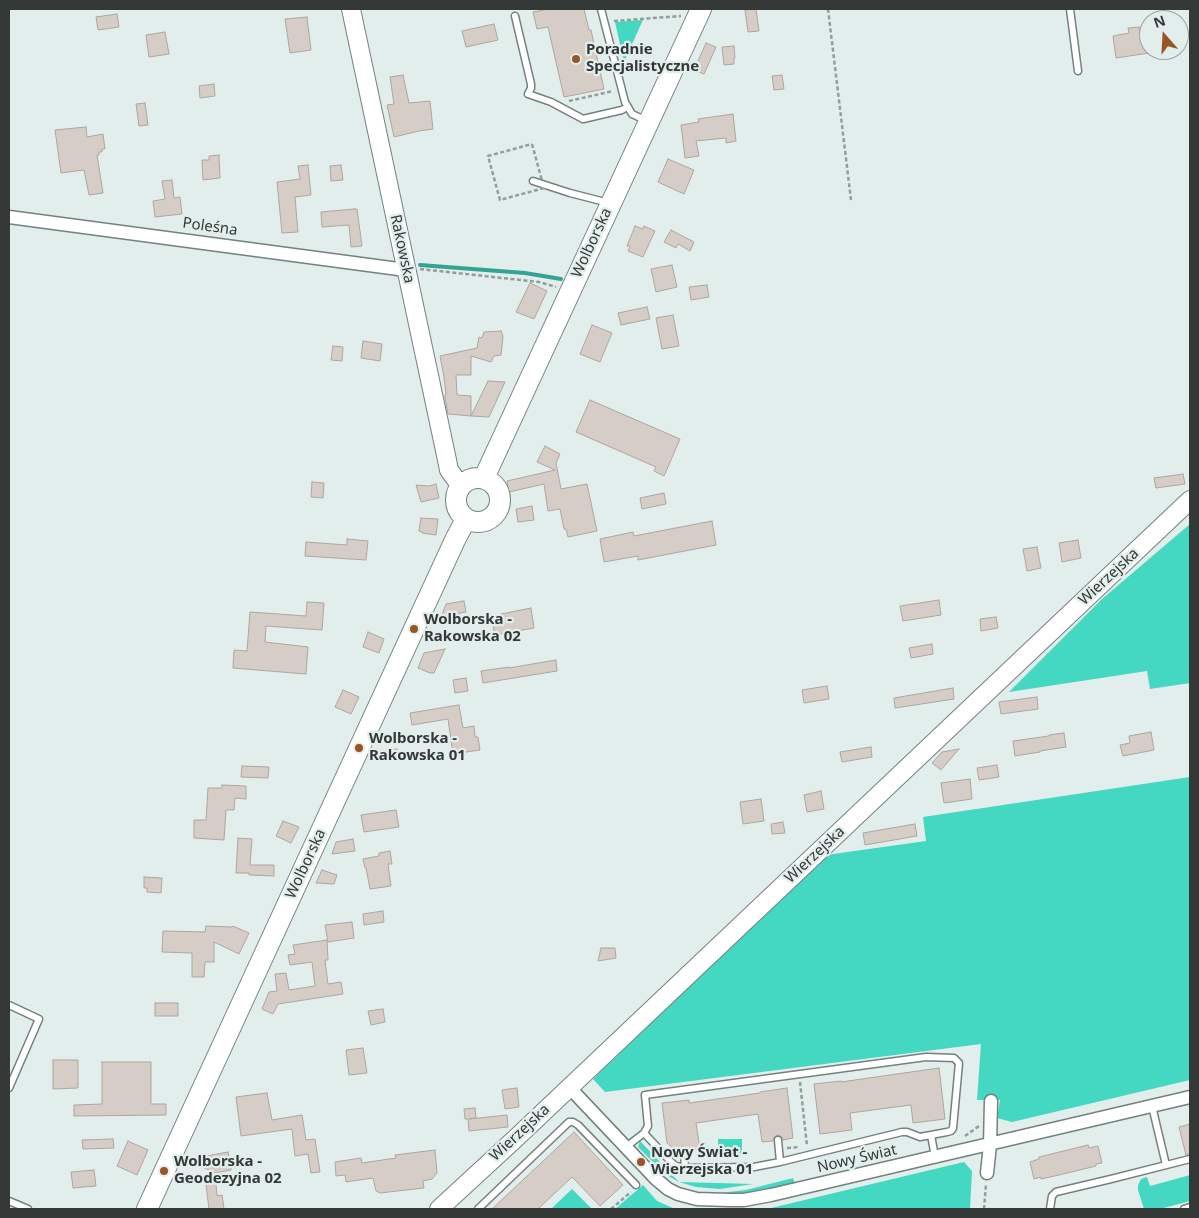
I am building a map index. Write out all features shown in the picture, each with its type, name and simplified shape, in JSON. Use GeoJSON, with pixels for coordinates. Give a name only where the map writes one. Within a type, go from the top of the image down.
{"type":"FeatureCollection","features":[{"type":"Feature","properties":{"kind":"main road","name":"Wolborska"},"geometry":{"type":"LineString","coordinates":[[484,478],[649,122],[694,12]]}},
{"type":"Feature","properties":{"kind":"main road"},"geometry":{"type":"LineString","coordinates":[[474,477],[484,478],[495,485],[498,490],[500,503],[498,509],[495,514],[484,521],[478,522],[466,519],[461,515],[456,504],[457,490],[460,485],[469,479],[474,477]]}},
{"type":"Feature","properties":{"kind":"main road","name":"Wolborska"},"geometry":{"type":"LineString","coordinates":[[147,1209],[466,519]]}},
{"type":"Feature","properties":{"kind":"street","name":"Rakowska"},"geometry":{"type":"LineString","coordinates":[[351,9],[449,470],[460,485]]}},
{"type":"Feature","properties":{"kind":"street","name":"Poleśna"},"geometry":{"type":"LineString","coordinates":[[9,217],[406,270]]}},
{"type":"Feature","properties":{"kind":"street","name":"Wierzejska"},"geometry":{"type":"LineString","coordinates":[[439,1209],[1190,500]]}},
{"type":"Feature","properties":{"kind":"street","name":"Nowy Świat"},"geometry":{"type":"LineString","coordinates":[[569,1087],[668,1189],[697,1199],[729,1200],[744,1200],[771,1195],[1190,1097]]}},
{"type":"Feature","properties":{"kind":"street"},"geometry":{"type":"LineString","coordinates":[[987,1173],[991,1101]]}},
{"type":"Feature","properties":{"kind":"lane"},"geometry":{"type":"LineString","coordinates":[[601,9],[627,107],[635,116],[649,122]]}},
{"type":"Feature","properties":{"kind":"lane"},"geometry":{"type":"LineString","coordinates":[[1070,9],[1078,71]]}},
{"type":"Feature","properties":{"kind":"lane"},"geometry":{"type":"LineString","coordinates":[[515,16],[531,88],[528,94],[551,102],[583,119],[622,110],[627,107]]}},
{"type":"Feature","properties":{"kind":"lane"},"geometry":{"type":"LineString","coordinates":[[533,182],[611,203]]}},
{"type":"Feature","properties":{"kind":"lane"},"geometry":{"type":"LineString","coordinates":[[9,1005],[39,1019],[9,1085]]}},
{"type":"Feature","properties":{"kind":"lane"},"geometry":{"type":"LineString","coordinates":[[626,1147],[644,1133],[648,1126],[644,1096],[926,1057],[954,1058],[959,1063],[953,1128],[948,1132],[920,1136],[902,1132],[754,1167],[685,1168],[672,1163],[644,1133]]}},
{"type":"Feature","properties":{"kind":"lane"},"geometry":{"type":"LineString","coordinates":[[1152,1106],[1166,1165]]}},
{"type":"Feature","properties":{"kind":"lane"},"geometry":{"type":"LineString","coordinates":[[478,1209],[569,1122],[578,1124],[636,1185]]}},
{"type":"Feature","properties":{"kind":"lane"},"geometry":{"type":"LineString","coordinates":[[930,1135],[935,1157]]}},
{"type":"Feature","properties":{"kind":"lane"},"geometry":{"type":"LineString","coordinates":[[778,1140],[780,1162]]}},
{"type":"Feature","properties":{"kind":"lane"},"geometry":{"type":"LineString","coordinates":[[684,1152],[685,1168]]}},
{"type":"Feature","properties":{"kind":"lane"},"geometry":{"type":"LineString","coordinates":[[1050,1209],[1052,1196],[1056,1192],[1190,1159]]}},
{"type":"Feature","properties":{"kind":"lane"},"geometry":{"type":"LineString","coordinates":[[9,1201],[28,1209]]}},
{"type":"Feature","properties":{"kind":"lane"},"geometry":{"type":"LineString","coordinates":[[1184,1209],[1190,1207]]}},
{"type":"Feature","properties":{"kind":"path"},"geometry":{"type":"LineString","coordinates":[[828,9],[851,200]]}},
{"type":"Feature","properties":{"kind":"path"},"geometry":{"type":"LineString","coordinates":[[605,22],[694,12]]}},
{"type":"Feature","properties":{"kind":"path"},"geometry":{"type":"LineString","coordinates":[[551,102],[567,101],[621,90]]}},
{"type":"Feature","properties":{"kind":"path"},"geometry":{"type":"LineString","coordinates":[[532,144],[543,185],[544,188],[500,200],[488,156],[532,144]]}},
{"type":"Feature","properties":{"kind":"path"},"geometry":{"type":"LineString","coordinates":[[406,270],[421,269],[539,282],[569,293]]}},
{"type":"Feature","properties":{"kind":"path"},"geometry":{"type":"LineString","coordinates":[[778,1149],[808,1146],[799,1074]]}},
{"type":"Feature","properties":{"kind":"path"},"geometry":{"type":"LineString","coordinates":[[984,1209],[987,1173]]}},
{"type":"Feature","properties":{"kind":"path"},"geometry":{"type":"LineString","coordinates":[[611,1209],[636,1188],[636,1185]]}},
{"type":"Feature","properties":{"kind":"green space"},"geometry":{"type":"Polygon","coordinates":[[[643,20],[642,22],[624,62],[615,22],[643,20]]]}},
{"type":"Feature","properties":{"kind":"green space"},"geometry":{"type":"Polygon","coordinates":[[[1190,524],[1190,683],[1150,689],[1147,671],[1009,692],[1102,599],[1190,524]]]}},
{"type":"Feature","properties":{"kind":"green space"},"geometry":{"type":"Polygon","coordinates":[[[1190,777],[1190,1080],[1012,1122],[997,1118],[1000,1100],[977,1100],[981,1044],[605,1092],[593,1079],[826,855],[926,841],[923,817],[1190,777]]]}},
{"type":"Feature","properties":{"kind":"green space"},"geometry":{"type":"Polygon","coordinates":[[[718,1139],[742,1139],[742,1154],[718,1154],[718,1139]]]}},
{"type":"Feature","properties":{"kind":"green space"},"geometry":{"type":"Polygon","coordinates":[[[640,1141],[679,1182],[665,1174],[638,1147],[640,1141]]]}},
{"type":"Feature","properties":{"kind":"green space"},"geometry":{"type":"Polygon","coordinates":[[[964,1162],[972,1171],[970,1209],[767,1209],[964,1162]]]}},
{"type":"Feature","properties":{"kind":"green space"},"geometry":{"type":"Polygon","coordinates":[[[1190,1175],[1190,1201],[1160,1209],[1144,1209],[1138,1190],[1141,1179],[1147,1177],[1150,1186],[1190,1175]]]}},
{"type":"Feature","properties":{"kind":"green space"},"geometry":{"type":"Polygon","coordinates":[[[793,1178],[795,1184],[751,1193],[706,1194],[746,1190],[793,1178]]]}},
{"type":"Feature","properties":{"kind":"green space"},"geometry":{"type":"Polygon","coordinates":[[[679,1182],[753,1184],[720,1189],[696,1187],[679,1182]]]}},
{"type":"Feature","properties":{"kind":"green space"},"geometry":{"type":"Polygon","coordinates":[[[643,1185],[657,1201],[675,1209],[615,1209],[643,1185]]]}},
{"type":"Feature","properties":{"kind":"green space"},"geometry":{"type":"Polygon","coordinates":[[[572,1189],[592,1209],[551,1209],[572,1189]]]}},
{"type":"Feature","properties":{"kind":"building","name":"Poradnie Specjalistyczne"},"geometry":{"type":"Polygon","coordinates":[[[549,9],[584,9],[589,30],[591,30],[604,89],[564,97],[548,27],[537,29],[533,12],[549,9]]]}},
{"type":"Feature","properties":{"kind":"building"},"geometry":{"type":"Polygon","coordinates":[[[756,9],[759,31],[748,32],[745,10],[756,9]]]}},
{"type":"Feature","properties":{"kind":"building"},"geometry":{"type":"Polygon","coordinates":[[[117,14],[119,27],[98,30],[96,17],[117,14]]]}},
{"type":"Feature","properties":{"kind":"building"},"geometry":{"type":"Polygon","coordinates":[[[307,17],[311,50],[290,53],[285,19],[307,17]]]}},
{"type":"Feature","properties":{"kind":"building"},"geometry":{"type":"Polygon","coordinates":[[[494,24],[498,40],[466,47],[462,31],[494,24]]]}},
{"type":"Feature","properties":{"kind":"building"},"geometry":{"type":"Polygon","coordinates":[[[1139,27],[1139,55],[1116,58],[1113,36],[1129,33],[1128,28],[1139,27]]]}},
{"type":"Feature","properties":{"kind":"building"},"geometry":{"type":"Polygon","coordinates":[[[165,32],[169,54],[149,57],[146,35],[165,32]]]}},
{"type":"Feature","properties":{"kind":"building"},"geometry":{"type":"Polygon","coordinates":[[[706,43],[716,47],[704,74],[694,70],[706,43]]]}},
{"type":"Feature","properties":{"kind":"building"},"geometry":{"type":"Polygon","coordinates":[[[734,46],[734,64],[724,65],[722,47],[734,46]]]}},
{"type":"Feature","properties":{"kind":"building"},"geometry":{"type":"Polygon","coordinates":[[[403,75],[409,103],[430,101],[433,129],[394,137],[387,105],[394,104],[390,77],[403,75]]]}},
{"type":"Feature","properties":{"kind":"building"},"geometry":{"type":"Polygon","coordinates":[[[782,75],[784,89],[774,90],[772,76],[782,75]]]}},
{"type":"Feature","properties":{"kind":"building"},"geometry":{"type":"Polygon","coordinates":[[[214,84],[215,96],[200,98],[199,86],[214,84]]]}},
{"type":"Feature","properties":{"kind":"building"},"geometry":{"type":"Polygon","coordinates":[[[145,103],[148,125],[139,126],[136,104],[145,103]]]}},
{"type":"Feature","properties":{"kind":"building"},"geometry":{"type":"Polygon","coordinates":[[[733,114],[736,141],[726,143],[726,138],[696,141],[699,156],[685,158],[681,125],[699,122],[698,119],[733,114]]]}},
{"type":"Feature","properties":{"kind":"building"},"geometry":{"type":"Polygon","coordinates":[[[86,127],[87,137],[103,134],[105,149],[102,149],[102,152],[99,152],[99,155],[97,155],[103,193],[89,195],[84,170],[61,173],[55,130],[86,127]]]}},
{"type":"Feature","properties":{"kind":"building"},"geometry":{"type":"Polygon","coordinates":[[[219,155],[220,178],[203,180],[202,160],[209,160],[209,156],[219,155]]]}},
{"type":"Feature","properties":{"kind":"building"},"geometry":{"type":"Polygon","coordinates":[[[668,159],[694,170],[684,194],[658,182],[668,159]]]}},
{"type":"Feature","properties":{"kind":"building"},"geometry":{"type":"Polygon","coordinates":[[[308,165],[311,195],[295,197],[298,232],[282,233],[277,182],[300,179],[298,166],[308,165]]]}},
{"type":"Feature","properties":{"kind":"building"},"geometry":{"type":"Polygon","coordinates":[[[341,165],[343,180],[331,181],[330,166],[341,165]]]}},
{"type":"Feature","properties":{"kind":"building"},"geometry":{"type":"Polygon","coordinates":[[[172,180],[174,198],[180,197],[182,214],[155,217],[153,201],[165,199],[162,181],[172,180]]]}},
{"type":"Feature","properties":{"kind":"building"},"geometry":{"type":"Polygon","coordinates":[[[357,209],[362,246],[351,247],[349,225],[322,227],[321,212],[357,209]]]}},
{"type":"Feature","properties":{"kind":"building"},"geometry":{"type":"Polygon","coordinates":[[[635,226],[643,229],[644,226],[655,231],[643,257],[628,251],[630,246],[627,246],[635,226]]]}},
{"type":"Feature","properties":{"kind":"building"},"geometry":{"type":"Polygon","coordinates":[[[671,230],[694,242],[690,251],[678,244],[676,248],[664,242],[671,230]]]}},
{"type":"Feature","properties":{"kind":"building"},"geometry":{"type":"Polygon","coordinates":[[[672,265],[677,287],[656,292],[651,269],[672,265]]]}},
{"type":"Feature","properties":{"kind":"building"},"geometry":{"type":"Polygon","coordinates":[[[530,283],[547,291],[534,319],[516,312],[530,283]]]}},
{"type":"Feature","properties":{"kind":"building"},"geometry":{"type":"Polygon","coordinates":[[[707,285],[709,297],[691,300],[689,287],[707,285]]]}},
{"type":"Feature","properties":{"kind":"building"},"geometry":{"type":"Polygon","coordinates":[[[647,307],[650,319],[621,325],[618,313],[647,307]]]}},
{"type":"Feature","properties":{"kind":"building"},"geometry":{"type":"Polygon","coordinates":[[[673,315],[679,346],[662,349],[656,318],[673,315]]]}},
{"type":"Feature","properties":{"kind":"building"},"geometry":{"type":"Polygon","coordinates":[[[592,325],[612,333],[600,362],[580,354],[592,325]]]}},
{"type":"Feature","properties":{"kind":"building"},"geometry":{"type":"Polygon","coordinates":[[[501,331],[503,336],[501,355],[494,356],[491,362],[471,356],[471,375],[456,375],[457,395],[471,396],[471,416],[448,414],[440,356],[477,348],[479,337],[482,338],[484,332],[501,331]]]}},
{"type":"Feature","properties":{"kind":"building"},"geometry":{"type":"Polygon","coordinates":[[[363,341],[382,344],[380,361],[361,358],[363,341]]]}},
{"type":"Feature","properties":{"kind":"building"},"geometry":{"type":"Polygon","coordinates":[[[333,346],[343,347],[342,361],[331,360],[333,346]]]}},
{"type":"Feature","properties":{"kind":"building"},"geometry":{"type":"Polygon","coordinates":[[[488,381],[505,382],[489,417],[471,416],[488,381]]]}},
{"type":"Feature","properties":{"kind":"building"},"geometry":{"type":"Polygon","coordinates":[[[590,400],[680,439],[664,476],[654,471],[656,467],[576,432],[590,400]]]}},
{"type":"Feature","properties":{"kind":"building"},"geometry":{"type":"Polygon","coordinates":[[[545,446],[560,454],[556,463],[561,489],[587,484],[597,531],[568,537],[566,529],[564,529],[560,509],[548,511],[544,484],[509,492],[507,481],[555,470],[537,462],[545,446]]]}},
{"type":"Feature","properties":{"kind":"building"},"geometry":{"type":"Polygon","coordinates":[[[1183,474],[1185,484],[1156,488],[1154,478],[1183,474]]]}},
{"type":"Feature","properties":{"kind":"building"},"geometry":{"type":"Polygon","coordinates":[[[312,482],[324,483],[323,498],[311,497],[312,482]]]}},
{"type":"Feature","properties":{"kind":"building"},"geometry":{"type":"Polygon","coordinates":[[[436,484],[439,498],[421,502],[416,485],[429,486],[436,484]]]}},
{"type":"Feature","properties":{"kind":"building"},"geometry":{"type":"Polygon","coordinates":[[[664,493],[666,504],[642,509],[640,498],[664,493]]]}},
{"type":"Feature","properties":{"kind":"building"},"geometry":{"type":"Polygon","coordinates":[[[532,506],[534,520],[518,522],[516,509],[532,506]]]}},
{"type":"Feature","properties":{"kind":"building"},"geometry":{"type":"Polygon","coordinates":[[[421,518],[438,519],[436,535],[419,531],[421,518]]]}},
{"type":"Feature","properties":{"kind":"building"},"geometry":{"type":"Polygon","coordinates":[[[712,521],[716,545],[638,560],[638,556],[604,562],[600,539],[633,532],[634,536],[712,521]]]}},
{"type":"Feature","properties":{"kind":"building"},"geometry":{"type":"Polygon","coordinates":[[[347,539],[368,541],[366,560],[305,556],[306,542],[347,545],[347,539]]]}},
{"type":"Feature","properties":{"kind":"building"},"geometry":{"type":"Polygon","coordinates":[[[1078,540],[1081,558],[1062,562],[1059,543],[1078,540]]]}},
{"type":"Feature","properties":{"kind":"building"},"geometry":{"type":"Polygon","coordinates":[[[1037,547],[1041,568],[1027,571],[1023,549],[1037,547]]]}},
{"type":"Feature","properties":{"kind":"building"},"geometry":{"type":"Polygon","coordinates":[[[939,600],[941,615],[903,621],[900,606],[939,600]]]}},
{"type":"Feature","properties":{"kind":"building"},"geometry":{"type":"Polygon","coordinates":[[[464,601],[466,612],[441,617],[446,604],[464,601]]]}},
{"type":"Feature","properties":{"kind":"building"},"geometry":{"type":"Polygon","coordinates":[[[307,602],[324,603],[322,630],[266,626],[265,642],[308,647],[306,674],[233,668],[234,650],[247,651],[250,612],[306,616],[307,602]]]}},
{"type":"Feature","properties":{"kind":"building"},"geometry":{"type":"Polygon","coordinates":[[[531,608],[534,628],[495,635],[491,616],[531,608]]]}},
{"type":"Feature","properties":{"kind":"building"},"geometry":{"type":"Polygon","coordinates":[[[996,617],[998,628],[981,631],[980,619],[996,617]]]}},
{"type":"Feature","properties":{"kind":"building"},"geometry":{"type":"Polygon","coordinates":[[[368,632],[384,639],[379,653],[363,647],[368,632]]]}},
{"type":"Feature","properties":{"kind":"building"},"geometry":{"type":"Polygon","coordinates":[[[932,644],[933,654],[911,658],[909,648],[932,644]]]}},
{"type":"Feature","properties":{"kind":"building"},"geometry":{"type":"Polygon","coordinates":[[[445,649],[434,673],[418,668],[424,653],[445,649]]]}},
{"type":"Feature","properties":{"kind":"building"},"geometry":{"type":"Polygon","coordinates":[[[556,660],[557,671],[483,683],[481,671],[556,660]]]}},
{"type":"Feature","properties":{"kind":"building"},"geometry":{"type":"Polygon","coordinates":[[[466,678],[468,691],[455,693],[453,680],[466,678]]]}},
{"type":"Feature","properties":{"kind":"building"},"geometry":{"type":"Polygon","coordinates":[[[827,686],[829,699],[804,703],[802,690],[827,686]]]}},
{"type":"Feature","properties":{"kind":"building"},"geometry":{"type":"Polygon","coordinates":[[[953,688],[954,699],[895,708],[894,698],[953,688]]]}},
{"type":"Feature","properties":{"kind":"building"},"geometry":{"type":"Polygon","coordinates":[[[343,690],[359,697],[351,714],[335,707],[343,690]]]}},
{"type":"Feature","properties":{"kind":"building"},"geometry":{"type":"Polygon","coordinates":[[[1037,697],[1038,709],[1001,714],[999,702],[1037,697]]]}},
{"type":"Feature","properties":{"kind":"building"},"geometry":{"type":"Polygon","coordinates":[[[459,705],[463,728],[474,726],[475,737],[478,737],[480,750],[453,754],[448,719],[412,725],[410,713],[459,705]]]}},
{"type":"Feature","properties":{"kind":"building"},"geometry":{"type":"Polygon","coordinates":[[[1151,732],[1154,750],[1123,756],[1120,745],[1130,743],[1129,736],[1151,732]]]}},
{"type":"Feature","properties":{"kind":"building"},"geometry":{"type":"Polygon","coordinates":[[[1064,733],[1066,747],[1015,756],[1013,741],[1064,733]]]}},
{"type":"Feature","properties":{"kind":"building"},"geometry":{"type":"Polygon","coordinates":[[[871,747],[872,757],[842,762],[840,752],[871,747]]]}},
{"type":"Feature","properties":{"kind":"building"},"geometry":{"type":"Polygon","coordinates":[[[397,749],[399,759],[385,761],[384,751],[397,749]]]}},
{"type":"Feature","properties":{"kind":"building"},"geometry":{"type":"Polygon","coordinates":[[[959,749],[941,770],[932,763],[942,752],[959,749]]]}},
{"type":"Feature","properties":{"kind":"building"},"geometry":{"type":"Polygon","coordinates":[[[997,765],[999,777],[979,780],[977,768],[997,765]]]}},
{"type":"Feature","properties":{"kind":"building"},"geometry":{"type":"Polygon","coordinates":[[[242,766],[269,767],[268,778],[241,777],[242,766]]]}},
{"type":"Feature","properties":{"kind":"building"},"geometry":{"type":"Polygon","coordinates":[[[970,779],[972,799],[944,803],[941,783],[970,779]]]}},
{"type":"Feature","properties":{"kind":"building"},"geometry":{"type":"Polygon","coordinates":[[[222,785],[246,786],[246,799],[235,798],[234,810],[226,810],[224,840],[194,838],[194,820],[206,820],[208,788],[222,788],[222,785]]]}},
{"type":"Feature","properties":{"kind":"building"},"geometry":{"type":"Polygon","coordinates":[[[821,791],[824,809],[807,812],[804,795],[821,791]]]}},
{"type":"Feature","properties":{"kind":"building"},"geometry":{"type":"Polygon","coordinates":[[[761,799],[764,821],[743,824],[740,802],[761,799]]]}},
{"type":"Feature","properties":{"kind":"building"},"geometry":{"type":"Polygon","coordinates":[[[396,810],[399,827],[364,832],[361,815],[396,810]]]}},
{"type":"Feature","properties":{"kind":"building"},"geometry":{"type":"Polygon","coordinates":[[[283,821],[299,827],[291,843],[276,836],[283,821]]]}},
{"type":"Feature","properties":{"kind":"building"},"geometry":{"type":"Polygon","coordinates":[[[783,822],[785,833],[772,834],[771,824],[783,822]]]}},
{"type":"Feature","properties":{"kind":"building"},"geometry":{"type":"Polygon","coordinates":[[[915,824],[917,836],[865,845],[863,833],[915,824]]]}},
{"type":"Feature","properties":{"kind":"building"},"geometry":{"type":"Polygon","coordinates":[[[238,838],[252,839],[250,865],[274,865],[274,876],[236,873],[238,838]]]}},
{"type":"Feature","properties":{"kind":"building"},"geometry":{"type":"Polygon","coordinates":[[[353,839],[355,851],[332,854],[336,842],[353,839]]]}},
{"type":"Feature","properties":{"kind":"building"},"geometry":{"type":"Polygon","coordinates":[[[390,851],[392,864],[388,864],[391,886],[370,889],[363,859],[379,856],[379,853],[390,851]]]}},
{"type":"Feature","properties":{"kind":"building"},"geometry":{"type":"Polygon","coordinates":[[[322,870],[337,875],[334,884],[316,883],[322,870]]]}},
{"type":"Feature","properties":{"kind":"building"},"geometry":{"type":"Polygon","coordinates":[[[144,877],[162,878],[161,893],[147,892],[147,888],[144,888],[144,877]]]}},
{"type":"Feature","properties":{"kind":"building"},"geometry":{"type":"Polygon","coordinates":[[[383,911],[384,922],[364,925],[363,914],[383,911]]]}},
{"type":"Feature","properties":{"kind":"building"},"geometry":{"type":"Polygon","coordinates":[[[352,922],[354,938],[328,942],[325,925],[352,922]]]}},
{"type":"Feature","properties":{"kind":"building"},"geometry":{"type":"Polygon","coordinates":[[[206,926],[233,926],[249,933],[239,954],[214,942],[214,962],[205,962],[204,977],[192,977],[192,953],[162,952],[163,931],[205,932],[206,926]]]}},
{"type":"Feature","properties":{"kind":"building"},"geometry":{"type":"Polygon","coordinates":[[[327,940],[328,960],[325,960],[328,984],[341,982],[343,994],[278,1004],[273,1014],[262,1009],[269,992],[277,991],[275,974],[286,973],[289,990],[315,986],[312,962],[290,965],[288,955],[295,954],[293,945],[327,940]]]}},
{"type":"Feature","properties":{"kind":"building"},"geometry":{"type":"Polygon","coordinates":[[[601,948],[615,948],[616,958],[598,961],[601,948]]]}},
{"type":"Feature","properties":{"kind":"building"},"geometry":{"type":"Polygon","coordinates":[[[155,1003],[178,1003],[178,1016],[155,1016],[155,1003]]]}},
{"type":"Feature","properties":{"kind":"building"},"geometry":{"type":"Polygon","coordinates":[[[383,1009],[385,1022],[371,1025],[368,1011],[383,1009]]]}},
{"type":"Feature","properties":{"kind":"building"},"geometry":{"type":"Polygon","coordinates":[[[363,1048],[367,1073],[349,1075],[346,1050],[363,1048]]]}},
{"type":"Feature","properties":{"kind":"building"},"geometry":{"type":"Polygon","coordinates":[[[53,1060],[78,1060],[78,1088],[53,1089],[53,1060]]]}},
{"type":"Feature","properties":{"kind":"building"},"geometry":{"type":"Polygon","coordinates":[[[102,1062],[151,1062],[151,1104],[166,1104],[166,1115],[74,1116],[74,1105],[102,1104],[102,1062]]]}},
{"type":"Feature","properties":{"kind":"building"},"geometry":{"type":"Polygon","coordinates":[[[939,1068],[945,1119],[913,1123],[911,1105],[850,1113],[852,1130],[820,1134],[814,1084],[939,1068]]]}},
{"type":"Feature","properties":{"kind":"building"},"geometry":{"type":"Polygon","coordinates":[[[517,1088],[519,1107],[505,1109],[502,1090],[517,1088]]]}},
{"type":"Feature","properties":{"kind":"building"},"geometry":{"type":"Polygon","coordinates":[[[787,1088],[793,1138],[783,1140],[781,1136],[777,1135],[773,1141],[762,1142],[758,1114],[696,1123],[700,1149],[689,1151],[683,1147],[679,1153],[667,1143],[662,1103],[689,1100],[689,1103],[787,1088]]]}},
{"type":"Feature","properties":{"kind":"building"},"geometry":{"type":"Polygon","coordinates":[[[267,1093],[272,1120],[302,1115],[306,1140],[315,1139],[320,1172],[311,1173],[308,1154],[295,1156],[292,1129],[241,1136],[236,1097],[267,1093]]]}},
{"type":"Feature","properties":{"kind":"building"},"geometry":{"type":"Polygon","coordinates":[[[475,1108],[476,1118],[469,1119],[507,1115],[508,1127],[469,1131],[468,1119],[465,1119],[464,1109],[475,1108]]]}},
{"type":"Feature","properties":{"kind":"building"},"geometry":{"type":"Polygon","coordinates":[[[1190,1124],[1190,1154],[1186,1155],[1179,1127],[1190,1124]]]}},
{"type":"Feature","properties":{"kind":"building"},"geometry":{"type":"Polygon","coordinates":[[[574,1132],[623,1185],[600,1206],[572,1177],[538,1209],[492,1209],[574,1132]]]}},
{"type":"Feature","properties":{"kind":"building"},"geometry":{"type":"Polygon","coordinates":[[[113,1139],[114,1148],[83,1149],[82,1140],[113,1139]]]}},
{"type":"Feature","properties":{"kind":"building"},"geometry":{"type":"Polygon","coordinates":[[[128,1141],[148,1150],[137,1175],[117,1166],[128,1141]]]}},
{"type":"Feature","properties":{"kind":"building"},"geometry":{"type":"Polygon","coordinates":[[[1088,1145],[1089,1148],[1098,1146],[1102,1163],[1059,1175],[1034,1179],[1030,1162],[1039,1159],[1039,1157],[1088,1145]]]}},
{"type":"Feature","properties":{"kind":"building"},"geometry":{"type":"Polygon","coordinates":[[[435,1150],[437,1173],[432,1179],[423,1181],[424,1188],[380,1193],[376,1191],[373,1178],[346,1182],[345,1175],[336,1176],[335,1162],[361,1158],[362,1163],[396,1158],[395,1155],[435,1150]]]}},
{"type":"Feature","properties":{"kind":"building"},"geometry":{"type":"Polygon","coordinates":[[[228,1152],[231,1170],[215,1173],[199,1165],[201,1157],[228,1152]]]}},
{"type":"Feature","properties":{"kind":"building"},"geometry":{"type":"Polygon","coordinates":[[[94,1170],[96,1186],[73,1188],[71,1172],[94,1170]]]}},
{"type":"Feature","properties":{"kind":"building"},"geometry":{"type":"Polygon","coordinates":[[[216,1184],[217,1196],[222,1195],[224,1209],[209,1209],[206,1185],[216,1184]]]}},
{"type":"Feature","properties":{"kind":"waterway"},"geometry":{"type":"LineString","coordinates":[[420,265],[525,273],[561,279]]}},
{"type":"Feature","properties":{"kind":"place","name":"Poradnie Specjalistyczne"},"geometry":{"type":"Point","coordinates":[576,59]}},
{"type":"Feature","properties":{"kind":"place","name":"Wolborska - Rakowska 02"},"geometry":{"type":"Point","coordinates":[414,629]}},
{"type":"Feature","properties":{"kind":"place","name":"Wolborska - Rakowska 01"},"geometry":{"type":"Point","coordinates":[359,748]}},
{"type":"Feature","properties":{"kind":"place","name":"Nowy Świat - Wierzejska 01"},"geometry":{"type":"Point","coordinates":[641,1162]}},
{"type":"Feature","properties":{"kind":"place","name":"Wolborska - Geodezyjna 02"},"geometry":{"type":"Point","coordinates":[164,1171]}}]}
